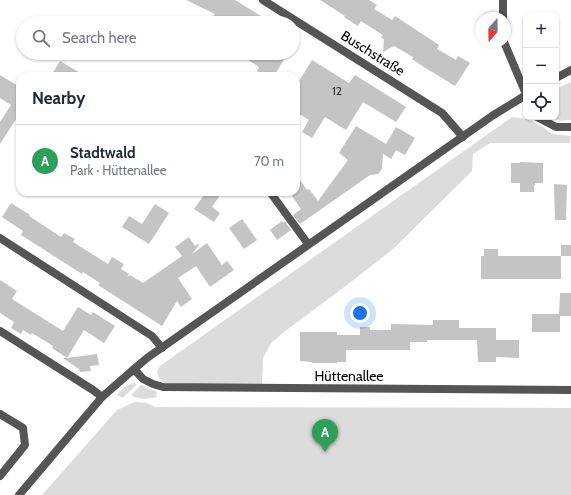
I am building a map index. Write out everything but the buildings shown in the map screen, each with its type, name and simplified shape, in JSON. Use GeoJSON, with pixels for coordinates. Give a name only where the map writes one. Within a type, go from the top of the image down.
{"type":"FeatureCollection","features":[{"type":"Feature","properties":{"kind":"street","name":"Buschstraße"},"geometry":{"type":"LineString","coordinates":[[263,0],[288,16]]}},
{"type":"Feature","properties":{"kind":"street"},"geometry":{"type":"LineString","coordinates":[[502,12],[503,0]]}},
{"type":"Feature","properties":{"kind":"street","name":"Buschstraße"},"geometry":{"type":"LineString","coordinates":[[300,23],[442,113],[463,136]]}},
{"type":"Feature","properties":{"kind":"street"},"geometry":{"type":"LineString","coordinates":[[506,48],[523,88]]}},
{"type":"Feature","properties":{"kind":"street"},"geometry":{"type":"LineString","coordinates":[[559,76],[571,70]]}},
{"type":"Feature","properties":{"kind":"street"},"geometry":{"type":"LineString","coordinates":[[20,495],[102,398],[134,369],[308,244],[492,116],[523,97]]}},
{"type":"Feature","properties":{"kind":"street"},"geometry":{"type":"LineString","coordinates":[[543,120],[556,127],[571,127]]}},
{"type":"Feature","properties":{"kind":"street"},"geometry":{"type":"LineString","coordinates":[[273,196],[308,244]]}},
{"type":"Feature","properties":{"kind":"street"},"geometry":{"type":"LineString","coordinates":[[0,238],[152,336],[162,348]]}},
{"type":"Feature","properties":{"kind":"street"},"geometry":{"type":"LineString","coordinates":[[0,331],[93,390],[102,398]]}},
{"type":"Feature","properties":{"kind":"street","name":"Hüttenallee"},"geometry":{"type":"LineString","coordinates":[[134,369],[143,379],[163,387],[571,390]]}},
{"type":"Feature","properties":{"kind":"street"},"geometry":{"type":"LineString","coordinates":[[0,414],[23,428],[25,445],[0,476]]}},
{"type":"Feature","properties":{"kind":"shaded area"},"geometry":{"type":"Polygon","coordinates":[[[571,82],[571,120],[560,121],[557,120],[559,120],[559,88],[571,82]]]}},
{"type":"Feature","properties":{"kind":"shaded area"},"geometry":{"type":"Polygon","coordinates":[[[512,117],[529,120],[543,127],[552,134],[571,136],[570,143],[490,143],[473,154],[472,171],[393,249],[271,343],[263,358],[262,384],[166,384],[158,376],[160,366],[512,117]]]}},
{"type":"Feature","properties":{"kind":"shaded area"},"geometry":{"type":"Polygon","coordinates":[[[134,383],[137,384],[123,398],[117,395],[124,388],[134,383]]]}},
{"type":"Feature","properties":{"kind":"shaded area"},"geometry":{"type":"Polygon","coordinates":[[[141,385],[157,392],[156,397],[143,399],[131,395],[141,385]]]}},
{"type":"Feature","properties":{"kind":"shaded area"},"geometry":{"type":"Polygon","coordinates":[[[135,402],[147,403],[155,407],[571,408],[571,495],[42,495],[117,410],[135,402]]]}},
{"type":"Feature","properties":{"kind":"place","name":"Stadtwald"},"geometry":{"type":"Point","coordinates":[325,452]}}]}
